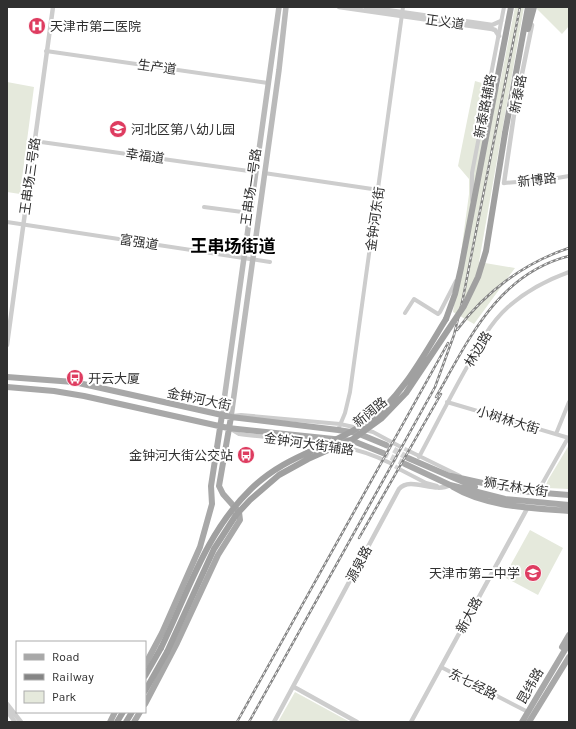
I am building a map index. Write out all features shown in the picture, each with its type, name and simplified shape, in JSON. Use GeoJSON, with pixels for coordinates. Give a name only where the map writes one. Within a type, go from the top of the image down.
{"type":"FeatureCollection","features":[{"type":"Feature","properties":{"kind":"highway","name":"新阔路"},"geometry":{"type":"LineString","coordinates":[[146,674],[161,648],[210,541],[236,505],[250,489],[285,462],[349,433],[382,410],[399,390],[446,319],[456,294],[511,7]]}},
{"type":"Feature","properties":{"kind":"highway"},"geometry":{"type":"LineString","coordinates":[[515,75],[528,7]]}},
{"type":"Feature","properties":{"kind":"highway"},"geometry":{"type":"LineString","coordinates":[[515,75],[522,55],[534,7]]}},
{"type":"Feature","properties":{"kind":"highway","name":"新阔路"},"geometry":{"type":"LineString","coordinates":[[146,689],[167,652],[214,549],[236,515],[250,500],[279,475],[308,458],[353,439],[382,418],[406,393],[464,306],[478,277],[486,251],[515,75]]}},
{"type":"Feature","properties":{"kind":"highway"},"geometry":{"type":"LineString","coordinates":[[116,722],[123,713]]}},
{"type":"Feature","properties":{"kind":"highway"},"geometry":{"type":"LineString","coordinates":[[127,722],[132,713]]}},
{"type":"Feature","properties":{"kind":"main road","name":"王串场一号路"},"geometry":{"type":"LineString","coordinates":[[222,415],[279,7]]}},
{"type":"Feature","properties":{"kind":"main road","name":"王串场一号路"},"geometry":{"type":"LineString","coordinates":[[230,417],[286,7]]}},
{"type":"Feature","properties":{"kind":"main road","name":"金钟河大街"},"geometry":{"type":"LineString","coordinates":[[7,377],[74,382],[230,417],[339,427],[386,445]]}},
{"type":"Feature","properties":{"kind":"main road","name":"金钟河大街"},"geometry":{"type":"LineString","coordinates":[[7,387],[54,391],[84,396],[228,428],[353,442],[383,453]]}},
{"type":"Feature","properties":{"kind":"main road"},"geometry":{"type":"LineString","coordinates":[[146,664],[162,633],[200,547],[212,504],[212,486],[222,415]]}},
{"type":"Feature","properties":{"kind":"main road"},"geometry":{"type":"LineString","coordinates":[[146,702],[177,643],[218,555],[240,520],[239,512],[223,494],[219,486],[230,417]]}},
{"type":"Feature","properties":{"kind":"main road"},"geometry":{"type":"LineString","coordinates":[[244,430],[240,423],[245,419]]}},
{"type":"Feature","properties":{"kind":"main road"},"geometry":{"type":"LineString","coordinates":[[410,455],[462,482],[537,493],[569,495]]}},
{"type":"Feature","properties":{"kind":"main road"},"geometry":{"type":"LineString","coordinates":[[403,467],[450,485],[471,496],[528,507],[569,511]]}},
{"type":"Feature","properties":{"kind":"main road"},"geometry":{"type":"LineString","coordinates":[[450,485],[462,482]]}},
{"type":"Feature","properties":{"kind":"main road","name":"狮子林大街"},"geometry":{"type":"LineString","coordinates":[[462,482],[486,491],[516,497],[569,502]]}},
{"type":"Feature","properties":{"kind":"main road","name":"狮子林大街"},"geometry":{"type":"LineString","coordinates":[[462,482],[505,499],[569,505]]}},
{"type":"Feature","properties":{"kind":"main road"},"geometry":{"type":"LineString","coordinates":[[558,660],[569,635]]}},
{"type":"Feature","properties":{"kind":"main road"},"geometry":{"type":"LineString","coordinates":[[558,660],[569,643]]}},
{"type":"Feature","properties":{"kind":"main road"},"geometry":{"type":"LineString","coordinates":[[564,664],[569,652]]}},
{"type":"Feature","properties":{"kind":"main road"},"geometry":{"type":"LineString","coordinates":[[564,664],[569,657]]}},
{"type":"Feature","properties":{"kind":"main road","name":"昆纬路"},"geometry":{"type":"LineString","coordinates":[[522,722],[558,660]]}},
{"type":"Feature","properties":{"kind":"main road","name":"昆纬路"},"geometry":{"type":"LineString","coordinates":[[529,722],[564,664]]}},
{"type":"Feature","properties":{"kind":"main road"},"geometry":{"type":"LineString","coordinates":[[146,697],[155,685]]}},
{"type":"Feature","properties":{"kind":"main road"},"geometry":{"type":"LineString","coordinates":[[110,722],[114,713]]}},
{"type":"Feature","properties":{"kind":"main road"},"geometry":{"type":"LineString","coordinates":[[127,722],[134,713]]}},
{"type":"Feature","properties":{"kind":"main road"},"geometry":{"type":"LineString","coordinates":[[134,722],[139,713]]}},
{"type":"Feature","properties":{"kind":"street","name":"王串场三号路"},"geometry":{"type":"LineString","coordinates":[[7,345],[53,7]]}},
{"type":"Feature","properties":{"kind":"street","name":"正义道"},"geometry":{"type":"LineString","coordinates":[[339,7],[402,12],[492,28],[499,36]]}},
{"type":"Feature","properties":{"kind":"street","name":"正义道"},"geometry":{"type":"LineString","coordinates":[[366,7],[492,25],[502,21]]}},
{"type":"Feature","properties":{"kind":"street","name":"新泰路辅路"},"geometry":{"type":"LineString","coordinates":[[473,206],[472,173],[504,7]]}},
{"type":"Feature","properties":{"kind":"street","name":"新泰路"},"geometry":{"type":"LineString","coordinates":[[504,183],[519,84],[534,7]]}},
{"type":"Feature","properties":{"kind":"street","name":"金钟河东街"},"geometry":{"type":"LineString","coordinates":[[339,427],[345,413],[350,392],[379,190],[402,12]]}},
{"type":"Feature","properties":{"kind":"street","name":"生产道"},"geometry":{"type":"LineString","coordinates":[[46,51],[268,83]]}},
{"type":"Feature","properties":{"kind":"street","name":"幸福道"},"geometry":{"type":"LineString","coordinates":[[34,141],[256,172]]}},
{"type":"Feature","properties":{"kind":"street"},"geometry":{"type":"LineString","coordinates":[[264,173],[379,190]]}},
{"type":"Feature","properties":{"kind":"street","name":"新博路"},"geometry":{"type":"LineString","coordinates":[[504,183],[569,176]]}},
{"type":"Feature","properties":{"kind":"street"},"geometry":{"type":"LineString","coordinates":[[204,207],[250,213]]}},
{"type":"Feature","properties":{"kind":"street","name":"富强道"},"geometry":{"type":"LineString","coordinates":[[7,222],[270,262]]}},
{"type":"Feature","properties":{"kind":"street"},"geometry":{"type":"LineString","coordinates":[[405,313],[414,299],[438,314],[461,268]]}},
{"type":"Feature","properties":{"kind":"street","name":"林边路"},"geometry":{"type":"LineString","coordinates":[[419,456],[447,402],[483,339],[503,312],[526,294],[552,279],[569,272]]}},
{"type":"Feature","properties":{"kind":"street","name":"小树林大街"},"geometry":{"type":"LineString","coordinates":[[447,402],[569,438]]}},
{"type":"Feature","properties":{"kind":"street"},"geometry":{"type":"LineString","coordinates":[[556,434],[569,402]]}},
{"type":"Feature","properties":{"kind":"street","name":"金钟河大街辅路"},"geometry":{"type":"LineString","coordinates":[[230,417],[241,415],[373,432],[399,446]]}},
{"type":"Feature","properties":{"kind":"street","name":"金钟河大街辅路"},"geometry":{"type":"LineString","coordinates":[[228,428],[239,434],[315,442],[350,448],[376,456],[390,463]]}},
{"type":"Feature","properties":{"kind":"street"},"geometry":{"type":"LineString","coordinates":[[537,493],[569,438]]}},
{"type":"Feature","properties":{"kind":"street"},"geometry":{"type":"LineString","coordinates":[[410,455],[419,456],[462,482]]}},
{"type":"Feature","properties":{"kind":"street","name":"源泉路"},"geometry":{"type":"LineString","coordinates":[[274,722],[399,489],[403,485],[408,484],[438,489],[450,485]]}},
{"type":"Feature","properties":{"kind":"street","name":"新大路"},"geometry":{"type":"LineString","coordinates":[[411,722],[528,507]]}},
{"type":"Feature","properties":{"kind":"street","name":"东七经路"},"geometry":{"type":"LineString","coordinates":[[440,667],[528,712]]}},
{"type":"Feature","properties":{"kind":"street"},"geometry":{"type":"LineString","coordinates":[[294,687],[357,722]]}},
{"type":"Feature","properties":{"kind":"street"},"geometry":{"type":"LineString","coordinates":[[7,704],[19,722]]}},
{"type":"Feature","properties":{"kind":"street"},"geometry":{"type":"LineString","coordinates":[[7,711],[19,722]]}},
{"type":"Feature","properties":{"kind":"green space"},"geometry":{"type":"Polygon","coordinates":[[[515,7],[524,7],[479,262],[515,268],[474,324],[453,312],[469,194],[469,179],[458,166],[475,81],[499,88],[515,7]]]}},
{"type":"Feature","properties":{"kind":"green space"},"geometry":{"type":"Polygon","coordinates":[[[537,7],[567,7],[569,9],[569,26],[562,34],[537,9],[537,7]]]}},
{"type":"Feature","properties":{"kind":"green space"},"geometry":{"type":"Polygon","coordinates":[[[7,82],[34,87],[20,194],[7,192],[7,82]]]}},
{"type":"Feature","properties":{"kind":"green space"},"geometry":{"type":"Polygon","coordinates":[[[569,445],[569,489],[547,488],[546,485],[548,480],[569,445]]]}},
{"type":"Feature","properties":{"kind":"green space"},"geometry":{"type":"Polygon","coordinates":[[[530,530],[563,548],[538,595],[504,577],[530,530]]]}},
{"type":"Feature","properties":{"kind":"green space"},"geometry":{"type":"Polygon","coordinates":[[[295,692],[350,722],[278,722],[295,692]]]}},
{"type":"Feature","properties":{"kind":"tunnel"},"geometry":{"type":"LineString","coordinates":[[386,445],[408,458]]}},
{"type":"Feature","properties":{"kind":"tunnel"},"geometry":{"type":"LineString","coordinates":[[399,446],[411,452]]}},
{"type":"Feature","properties":{"kind":"tunnel"},"geometry":{"type":"LineString","coordinates":[[383,453],[405,464]]}},
{"type":"Feature","properties":{"kind":"tunnel"},"geometry":{"type":"LineString","coordinates":[[390,463],[401,470]]}},
{"type":"Feature","properties":{"kind":"railway"},"geometry":{"type":"LineString","coordinates":[[249,722],[435,387],[454,335],[463,298],[520,7]]}},
{"type":"Feature","properties":{"kind":"railway"},"geometry":{"type":"LineString","coordinates":[[457,330],[480,303],[507,280],[536,262],[569,248]]}},
{"type":"Feature","properties":{"kind":"railway"},"geometry":{"type":"LineString","coordinates":[[436,397],[474,332],[504,293],[523,277],[544,265],[569,256]]}},
{"type":"Feature","properties":{"kind":"railway"},"geometry":{"type":"LineString","coordinates":[[237,722],[448,343]]}},
{"type":"Feature","properties":{"kind":"railway"},"geometry":{"type":"LineString","coordinates":[[359,538],[441,394]]}},
{"type":"Feature","properties":{"kind":"place","name":"天津市第二医院"},"geometry":{"type":"Point","coordinates":[37,26]}},
{"type":"Feature","properties":{"kind":"place","name":"河北区第八幼儿园"},"geometry":{"type":"Point","coordinates":[118,129]}},
{"type":"Feature","properties":{"kind":"place","name":"开云大厦"},"geometry":{"type":"Point","coordinates":[75,378]}},
{"type":"Feature","properties":{"kind":"place","name":"金钟河大街公交站"},"geometry":{"type":"Point","coordinates":[246,455]}},
{"type":"Feature","properties":{"kind":"place","name":"天津市第二中学"},"geometry":{"type":"Point","coordinates":[533,573]}},
{"type":"Feature","properties":{"kind":"district","name":"王串场街道"},"geometry":{"type":"Point","coordinates":[233,246]}}]}
